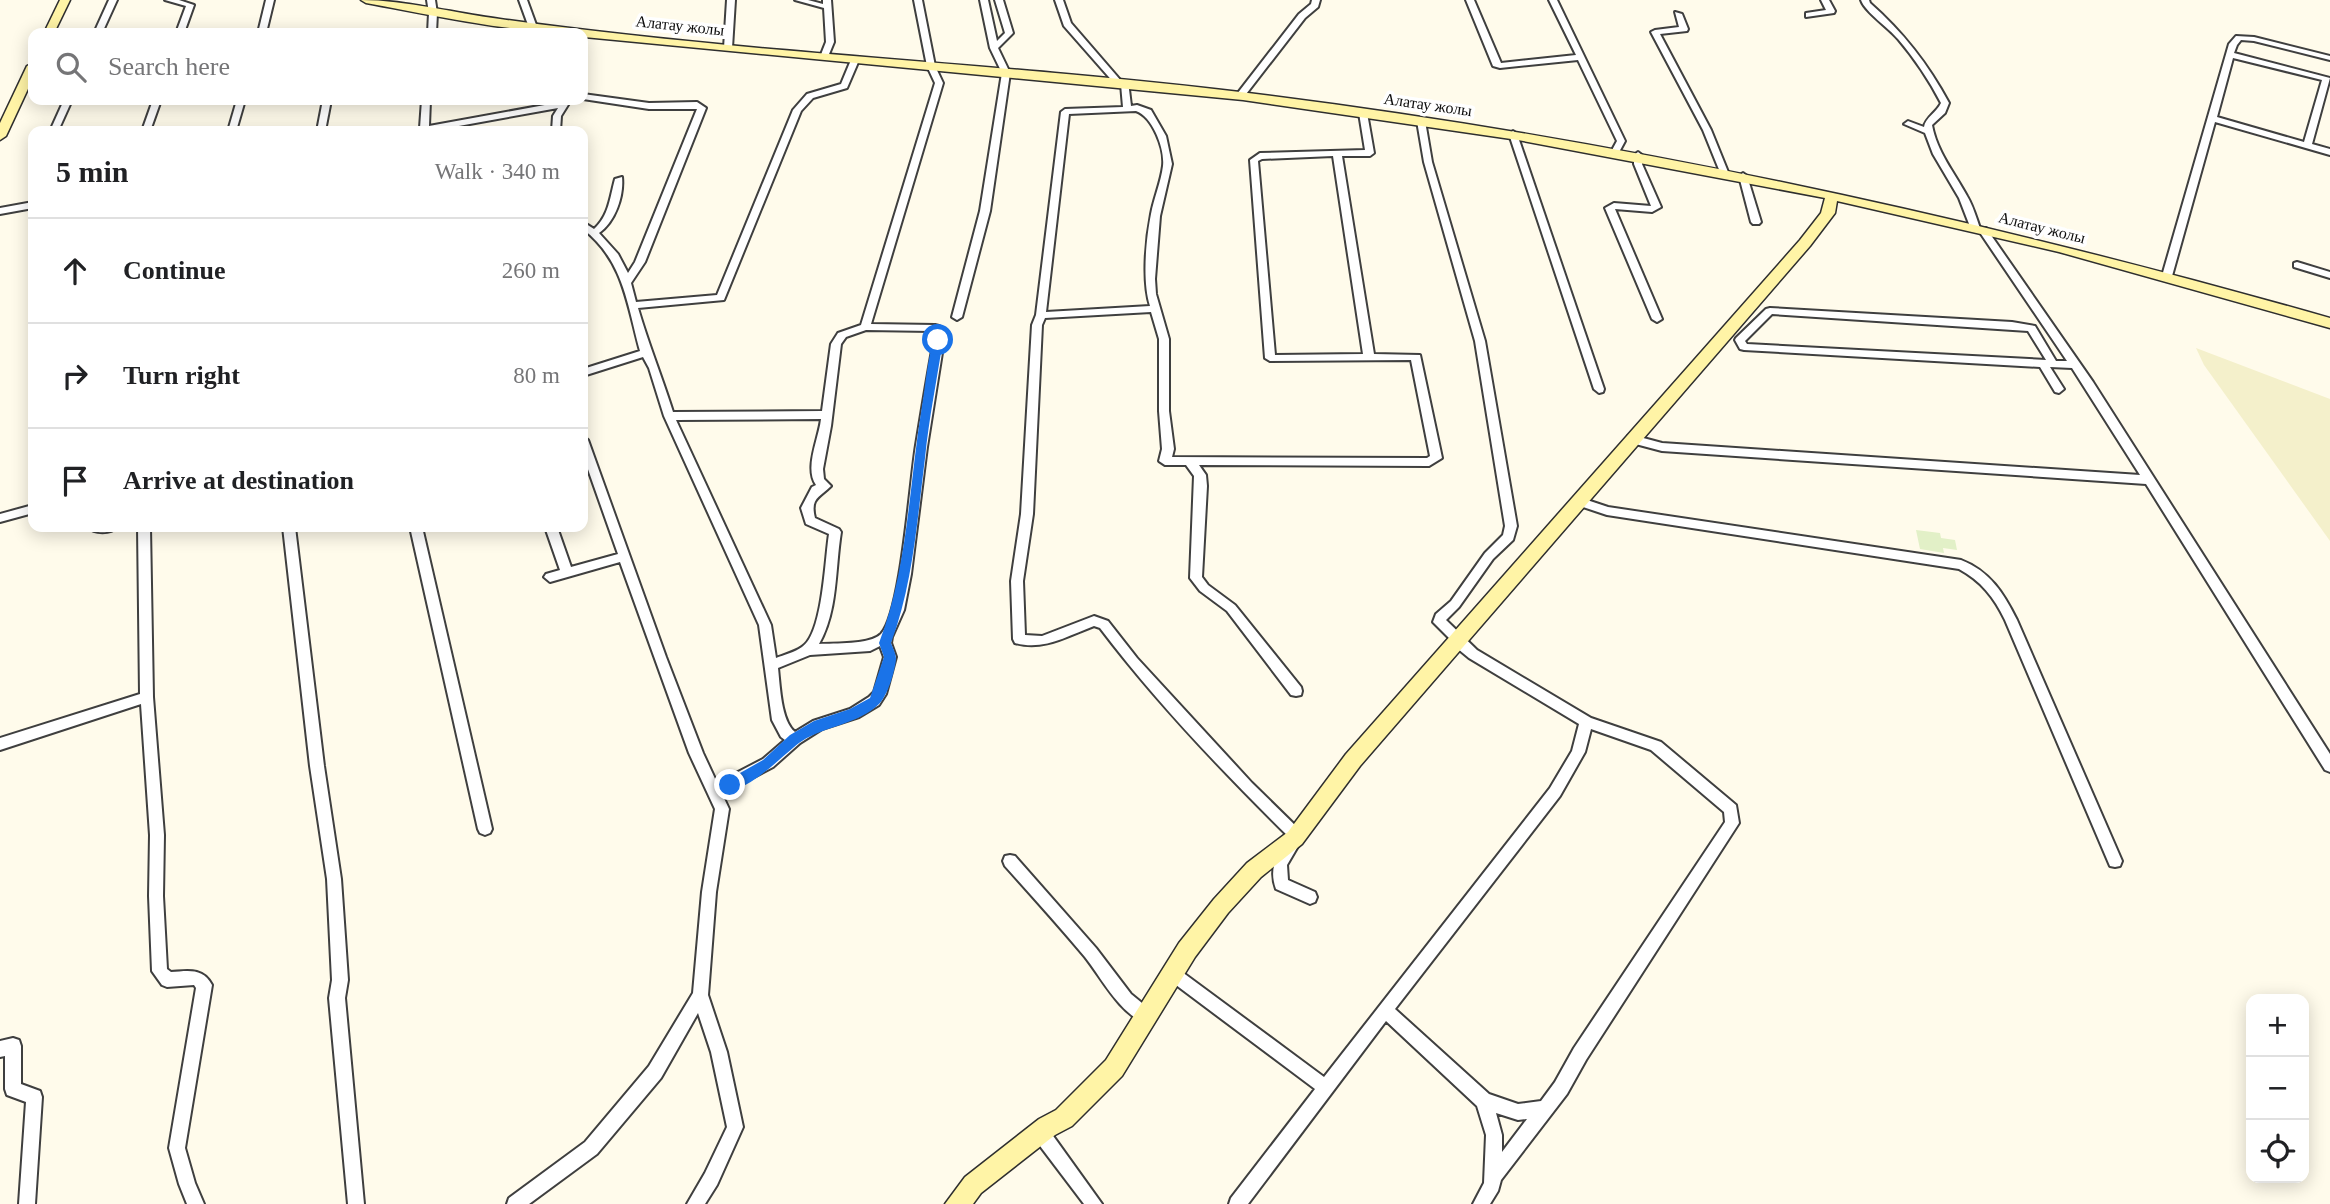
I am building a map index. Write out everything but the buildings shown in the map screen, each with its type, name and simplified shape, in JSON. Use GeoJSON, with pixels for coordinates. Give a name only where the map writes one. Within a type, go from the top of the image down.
{"type":"FeatureCollection","features":[{"type":"Feature","properties":{"kind":"main road"},"geometry":{"type":"LineString","coordinates":[[51,28],[65,0]]}},
{"type":"Feature","properties":{"kind":"main road","name":"Алатау жолы"},"geometry":{"type":"LineString","coordinates":[[366,0],[522,28]]}},
{"type":"Feature","properties":{"kind":"main road","name":"Алатау жолы"},"geometry":{"type":"LineString","coordinates":[[588,35],[1117,82],[1240,96],[1513,134],[1638,155],[1832,195],[2166,276],[2330,324]]}},
{"type":"Feature","properties":{"kind":"main road"},"geometry":{"type":"LineString","coordinates":[[0,136],[28,77]]}},
{"type":"Feature","properties":{"kind":"main road"},"geometry":{"type":"LineString","coordinates":[[957,1204],[973,1185],[1040,1132],[1064,1118],[1114,1068],[1148,1017],[1186,950],[1221,906],[1254,870],[1297,836],[1353,760],[1805,243],[1828,213],[1832,195]]}},
{"type":"Feature","properties":{"kind":"street"},"geometry":{"type":"LineString","coordinates":[[100,28],[113,0]]}},
{"type":"Feature","properties":{"kind":"street"},"geometry":{"type":"LineString","coordinates":[[169,0],[190,5],[182,28]]}},
{"type":"Feature","properties":{"kind":"street"},"geometry":{"type":"LineString","coordinates":[[262,28],[270,0]]}},
{"type":"Feature","properties":{"kind":"street"},"geometry":{"type":"LineString","coordinates":[[431,0],[432,28]]}},
{"type":"Feature","properties":{"kind":"street"},"geometry":{"type":"LineString","coordinates":[[523,0],[533,28]]}},
{"type":"Feature","properties":{"kind":"street"},"geometry":{"type":"LineString","coordinates":[[728,48],[731,0]]}},
{"type":"Feature","properties":{"kind":"street"},"geometry":{"type":"LineString","coordinates":[[799,0],[828,3],[830,42],[824,57]]}},
{"type":"Feature","properties":{"kind":"street"},"geometry":{"type":"LineString","coordinates":[[865,327],[939,83],[932,66],[918,0]]}},
{"type":"Feature","properties":{"kind":"street"},"geometry":{"type":"LineString","coordinates":[[957,317],[985,211],[1006,73],[994,48],[984,0]]}},
{"type":"Feature","properties":{"kind":"street"},"geometry":{"type":"LineString","coordinates":[[994,48],[1009,33],[999,0]]}},
{"type":"Feature","properties":{"kind":"street"},"geometry":{"type":"LineString","coordinates":[[1059,0],[1067,24],[1117,82],[1127,108]]}},
{"type":"Feature","properties":{"kind":"street"},"geometry":{"type":"LineString","coordinates":[[1240,96],[1302,16],[1315,5],[1316,0]]}},
{"type":"Feature","properties":{"kind":"street"},"geometry":{"type":"LineString","coordinates":[[1470,0],[1496,64],[1500,66],[1582,58]]}},
{"type":"Feature","properties":{"kind":"street"},"geometry":{"type":"LineString","coordinates":[[1553,0],[1621,141],[1615,152]]}},
{"type":"Feature","properties":{"kind":"street"},"geometry":{"type":"LineString","coordinates":[[1809,15],[1831,11],[1825,0]]}},
{"type":"Feature","properties":{"kind":"street"},"geometry":{"type":"LineString","coordinates":[[1865,0],[1866,4],[1906,41],[1930,75],[1945,103],[1942,111],[1928,124],[1929,131],[1937,157],[1980,230],[2075,365],[2330,766]]}},
{"type":"Feature","properties":{"kind":"street"},"geometry":{"type":"LineString","coordinates":[[1678,14],[1684,29],[1655,32],[1707,130],[1724,172]]}},
{"type":"Feature","properties":{"kind":"street"},"geometry":{"type":"LineString","coordinates":[[2166,276],[2211,118],[2238,38],[2254,39],[2330,58]]}},
{"type":"Feature","properties":{"kind":"street"},"geometry":{"type":"LineString","coordinates":[[2231,55],[2328,79],[2307,146]]}},
{"type":"Feature","properties":{"kind":"street"},"geometry":{"type":"LineString","coordinates":[[632,305],[720,298],[797,110],[810,96],[832,92],[844,86],[855,60]]}},
{"type":"Feature","properties":{"kind":"street"},"geometry":{"type":"LineString","coordinates":[[588,97],[649,106],[702,108],[640,262],[626,283]]}},
{"type":"Feature","properties":{"kind":"street"},"geometry":{"type":"LineString","coordinates":[[56,126],[66,105]]}},
{"type":"Feature","properties":{"kind":"street"},"geometry":{"type":"LineString","coordinates":[[148,126],[155,105]]}},
{"type":"Feature","properties":{"kind":"street"},"geometry":{"type":"LineString","coordinates":[[233,126],[240,105]]}},
{"type":"Feature","properties":{"kind":"street"},"geometry":{"type":"LineString","coordinates":[[322,126],[326,105]]}},
{"type":"Feature","properties":{"kind":"street"},"geometry":{"type":"LineString","coordinates":[[423,126],[425,105]]}},
{"type":"Feature","properties":{"kind":"street"},"geometry":{"type":"LineString","coordinates":[[447,126],[550,105]]}},
{"type":"Feature","properties":{"kind":"street"},"geometry":{"type":"LineString","coordinates":[[556,126],[557,116],[563,105]]}},
{"type":"Feature","properties":{"kind":"street"},"geometry":{"type":"LineString","coordinates":[[1310,897],[1281,884],[1280,864],[1297,836],[1247,787],[1133,662],[1104,624],[1094,621],[1042,640],[1019,639],[1017,581],[1027,514],[1037,325],[1041,315],[1065,111],[1137,108],[1148,112],[1162,136],[1168,164],[1154,216],[1150,279],[1164,339],[1165,461],[1429,462],[1436,458],[1416,357],[1270,358],[1254,160],[1260,156],[1370,153],[1363,113]]}},
{"type":"Feature","properties":{"kind":"street"},"geometry":{"type":"LineString","coordinates":[[2211,118],[2330,152]]}},
{"type":"Feature","properties":{"kind":"street"},"geometry":{"type":"LineString","coordinates":[[1421,121],[1428,162],[1479,341],[1511,526],[1510,537],[1489,556],[1455,604],[1440,617],[1440,622],[1472,654],[1586,722],[1656,746],[1731,808],[1732,823],[1545,1110],[1492,1178]]}},
{"type":"Feature","properties":{"kind":"street"},"geometry":{"type":"LineString","coordinates":[[1908,124],[1929,131]]}},
{"type":"Feature","properties":{"kind":"street"},"geometry":{"type":"LineString","coordinates":[[1513,134],[1599,390]]}},
{"type":"Feature","properties":{"kind":"street"},"geometry":{"type":"LineString","coordinates":[[1338,153],[1369,357]]}},
{"type":"Feature","properties":{"kind":"street"},"geometry":{"type":"LineString","coordinates":[[1638,155],[1638,164],[1656,207],[1611,208],[1657,319]]}},
{"type":"Feature","properties":{"kind":"street"},"geometry":{"type":"LineString","coordinates":[[1743,176],[1756,222]]}},
{"type":"Feature","properties":{"kind":"street"},"geometry":{"type":"LineString","coordinates":[[594,233],[604,228],[610,218],[619,179]]}},
{"type":"Feature","properties":{"kind":"street"},"geometry":{"type":"LineString","coordinates":[[0,211],[28,206]]}},
{"type":"Feature","properties":{"kind":"street"},"geometry":{"type":"LineString","coordinates":[[588,229],[616,257],[669,416],[765,625],[779,720],[786,733],[795,739]]}},
{"type":"Feature","properties":{"kind":"street"},"geometry":{"type":"LineString","coordinates":[[2297,265],[2330,275]]}},
{"type":"Feature","properties":{"kind":"street"},"geometry":{"type":"LineString","coordinates":[[1041,315],[1155,309]]}},
{"type":"Feature","properties":{"kind":"street"},"geometry":{"type":"LineString","coordinates":[[2059,389],[2048,364],[2031,328],[1770,311],[1740,340],[1744,347],[2048,364],[2075,365]]}},
{"type":"Feature","properties":{"kind":"street"},"geometry":{"type":"LineString","coordinates":[[714,791],[768,764],[795,739],[818,725],[854,713],[874,701],[880,694],[890,657],[885,643],[886,637],[898,610],[905,574],[921,447],[940,334],[936,328],[865,327],[842,335],[835,344],[817,469],[820,481],[825,486],[816,490],[807,508],[810,520],[835,532],[829,561],[827,601],[819,636],[809,650]]}},
{"type":"Feature","properties":{"kind":"street"},"geometry":{"type":"LineString","coordinates":[[588,371],[646,353]]}},
{"type":"Feature","properties":{"kind":"street"},"geometry":{"type":"LineString","coordinates":[[669,416],[826,415]]}},
{"type":"Feature","properties":{"kind":"street"},"geometry":{"type":"LineString","coordinates":[[1632,439],[1662,447],[2149,480]]}},
{"type":"Feature","properties":{"kind":"street"},"geometry":{"type":"LineString","coordinates":[[588,454],[694,749],[722,809],[709,892],[700,995],[719,1052],[735,1128],[711,1179],[695,1204]]}},
{"type":"Feature","properties":{"kind":"street"},"geometry":{"type":"LineString","coordinates":[[1191,462],[1200,475],[1201,486],[1196,578],[1204,588],[1231,608],[1296,691]]}},
{"type":"Feature","properties":{"kind":"street"},"geometry":{"type":"LineString","coordinates":[[1578,501],[1607,511],[1961,565],[1982,576],[2006,608],[2115,861]]}},
{"type":"Feature","properties":{"kind":"street"},"geometry":{"type":"LineString","coordinates":[[0,518],[28,510]]}},
{"type":"Feature","properties":{"kind":"street"},"geometry":{"type":"LineString","coordinates":[[144,532],[146,696],[157,835],[156,896],[160,971],[167,980],[197,978],[204,985],[177,1148],[196,1204]]}},
{"type":"Feature","properties":{"kind":"street"},"geometry":{"type":"LineString","coordinates":[[290,532],[317,766],[334,879],[340,981],[337,998],[356,1204]]}},
{"type":"Feature","properties":{"kind":"street"},"geometry":{"type":"LineString","coordinates":[[417,532],[485,829]]}},
{"type":"Feature","properties":{"kind":"street"},"geometry":{"type":"LineString","coordinates":[[553,532],[567,572]]}},
{"type":"Feature","properties":{"kind":"street"},"geometry":{"type":"LineString","coordinates":[[550,576],[624,557]]}},
{"type":"Feature","properties":{"kind":"street"},"geometry":{"type":"LineString","coordinates":[[772,665],[809,650],[870,646],[886,637]]}},
{"type":"Feature","properties":{"kind":"street"},"geometry":{"type":"LineString","coordinates":[[0,744],[146,696]]}},
{"type":"Feature","properties":{"kind":"street"},"geometry":{"type":"LineString","coordinates":[[1237,1204],[1555,792],[1578,752],[1586,722]]}},
{"type":"Feature","properties":{"kind":"street"},"geometry":{"type":"LineString","coordinates":[[1010,861],[1091,953],[1126,999],[1148,1017]]}},
{"type":"Feature","properties":{"kind":"street"},"geometry":{"type":"LineString","coordinates":[[1173,974],[1325,1087]]}},
{"type":"Feature","properties":{"kind":"street"},"geometry":{"type":"LineString","coordinates":[[515,1204],[592,1148],[654,1072],[700,995]]}},
{"type":"Feature","properties":{"kind":"street"},"geometry":{"type":"LineString","coordinates":[[1385,1010],[1484,1101],[1518,1112],[1545,1110]]}},
{"type":"Feature","properties":{"kind":"street"},"geometry":{"type":"LineString","coordinates":[[0,1048],[13,1046],[13,1089],[34,1097],[27,1204]]}},
{"type":"Feature","properties":{"kind":"street"},"geometry":{"type":"LineString","coordinates":[[1481,1204],[1492,1185],[1494,1135],[1484,1101]]}},
{"type":"Feature","properties":{"kind":"street"},"geometry":{"type":"LineString","coordinates":[[1040,1132],[1094,1204]]}},
{"type":"Feature","properties":{"kind":"shaded area"},"geometry":{"type":"Polygon","coordinates":[[[2196,348],[2330,399],[2330,541],[2204,365],[2196,348]]]}},
{"type":"Feature","properties":{"kind":"green space"},"geometry":{"type":"Polygon","coordinates":[[[1916,530],[1940,533],[1941,538],[1955,540],[1957,550],[1943,548],[1944,553],[1920,549],[1916,530]]]}},
{"type":"Feature","properties":{"kind":"route"},"geometry":{"type":"LineString","coordinates":[[730,785],[768,764],[795,739],[818,725],[854,713],[874,701],[880,694],[890,657],[885,643],[886,637],[898,610],[905,574],[938,340]]}}]}
